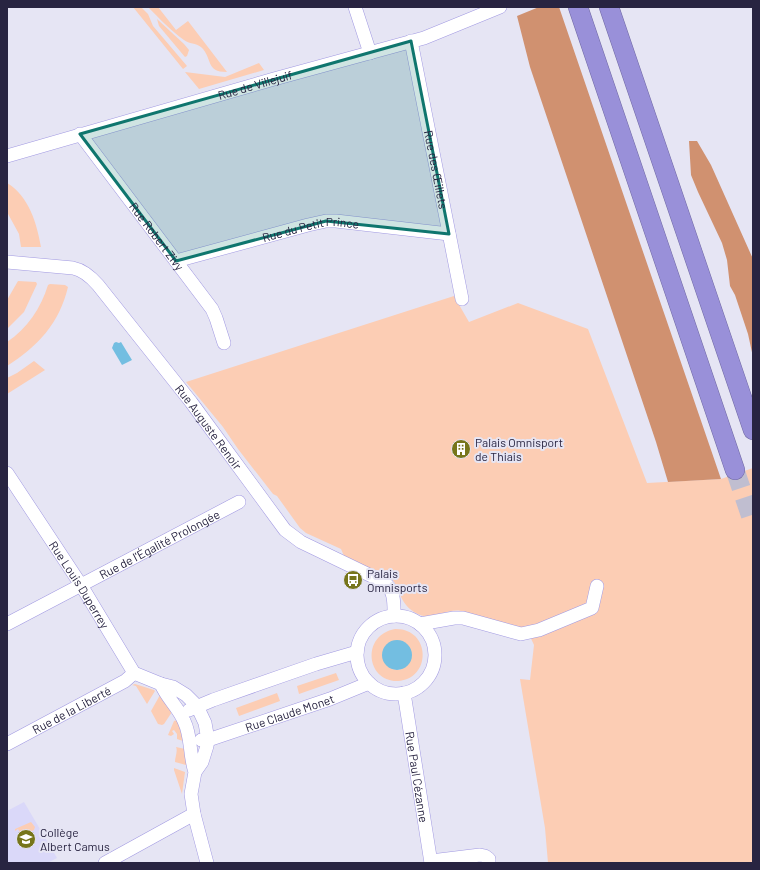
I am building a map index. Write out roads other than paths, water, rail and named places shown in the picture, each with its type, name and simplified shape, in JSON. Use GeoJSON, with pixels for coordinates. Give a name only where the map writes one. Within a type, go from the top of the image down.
{"type":"FeatureCollection","features":[{"type":"Feature","properties":{"kind":"highway"},"geometry":{"type":"LineString","coordinates":[[578,7],[736,470]]}},
{"type":"Feature","properties":{"kind":"highway"},"geometry":{"type":"LineString","coordinates":[[608,7],[753,430]]}},
{"type":"Feature","properties":{"kind":"street"},"geometry":{"type":"LineString","coordinates":[[356,7],[370,53]]}},
{"type":"Feature","properties":{"kind":"street","name":"Rue de Villejuif"},"geometry":{"type":"LineString","coordinates":[[7,156],[274,79],[424,38],[500,7]]}},
{"type":"Feature","properties":{"kind":"street","name":"Rue des Œillets"},"geometry":{"type":"LineString","coordinates":[[411,41],[462,299]]}},
{"type":"Feature","properties":{"kind":"street","name":"Rue Robert Zivy"},"geometry":{"type":"LineString","coordinates":[[80,134],[214,313],[224,343]]}},
{"type":"Feature","properties":{"kind":"street","name":"Rue du Petit Prince"},"geometry":{"type":"LineString","coordinates":[[176,261],[308,225],[336,220],[449,234]]}},
{"type":"Feature","properties":{"kind":"street","name":"Rue Auguste Renoir"},"geometry":{"type":"LineString","coordinates":[[7,262],[73,268],[82,271],[91,277],[191,402],[285,530],[301,542],[384,582],[393,594],[394,616]]}},
{"type":"Feature","properties":{"kind":"street","name":"Rue Louis Duperrey"},"geometry":{"type":"LineString","coordinates":[[9,479],[80,585],[134,672]]}},
{"type":"Feature","properties":{"kind":"street","name":"Rue de l'Égalité Prolongée"},"geometry":{"type":"LineString","coordinates":[[7,624],[238,502]]}},
{"type":"Feature","properties":{"kind":"street"},"geometry":{"type":"LineString","coordinates":[[420,624],[454,618],[463,618],[521,634],[539,630],[592,608],[597,586]]}},
{"type":"Feature","properties":{"kind":"street"},"geometry":{"type":"LineString","coordinates":[[394,616],[403,616],[420,624],[427,631],[435,649],[433,669],[426,680],[416,688],[397,694],[382,691],[369,683],[365,679],[360,669],[357,652],[361,637],[370,626],[381,619],[394,616]]}},
{"type":"Feature","properties":{"kind":"street"},"geometry":{"type":"LineString","coordinates":[[181,714],[197,706],[316,664],[357,652]]}},
{"type":"Feature","properties":{"kind":"street"},"geometry":{"type":"LineString","coordinates":[[134,672],[161,684],[180,690],[193,700],[197,706],[205,723],[208,740],[204,756],[194,772]]}},
{"type":"Feature","properties":{"kind":"street","name":"Rue de la Liberté"},"geometry":{"type":"LineString","coordinates":[[7,744],[125,681],[134,672]]}},
{"type":"Feature","properties":{"kind":"street","name":"Rue Claude Monet"},"geometry":{"type":"LineString","coordinates":[[190,740],[208,740],[330,700],[369,683]]}},
{"type":"Feature","properties":{"kind":"street"},"geometry":{"type":"LineString","coordinates":[[161,684],[181,714],[187,728],[194,772],[191,794],[194,814],[207,863]]}},
{"type":"Feature","properties":{"kind":"street","name":"Rue Paul Cézanne"},"geometry":{"type":"LineString","coordinates":[[404,693],[431,862],[480,855],[485,856],[489,863]]}},
{"type":"Feature","properties":{"kind":"street"},"geometry":{"type":"LineString","coordinates":[[106,863],[194,814]]}},
{"type":"Feature","properties":{"kind":"tunnel"},"geometry":{"type":"LineString","coordinates":[[735,470],[753,523]]}},
{"type":"Feature","properties":{"kind":"place","name":"Palais Omnisport de Thiais"},"geometry":{"type":"Point","coordinates":[461,449]}},
{"type":"Feature","properties":{"kind":"place","name":"Palais Omnisports"},"geometry":{"type":"Point","coordinates":[353,580]}},
{"type":"Feature","properties":{"kind":"place","name":"Collège Albert Camus"},"geometry":{"type":"Point","coordinates":[26,839]}}]}
